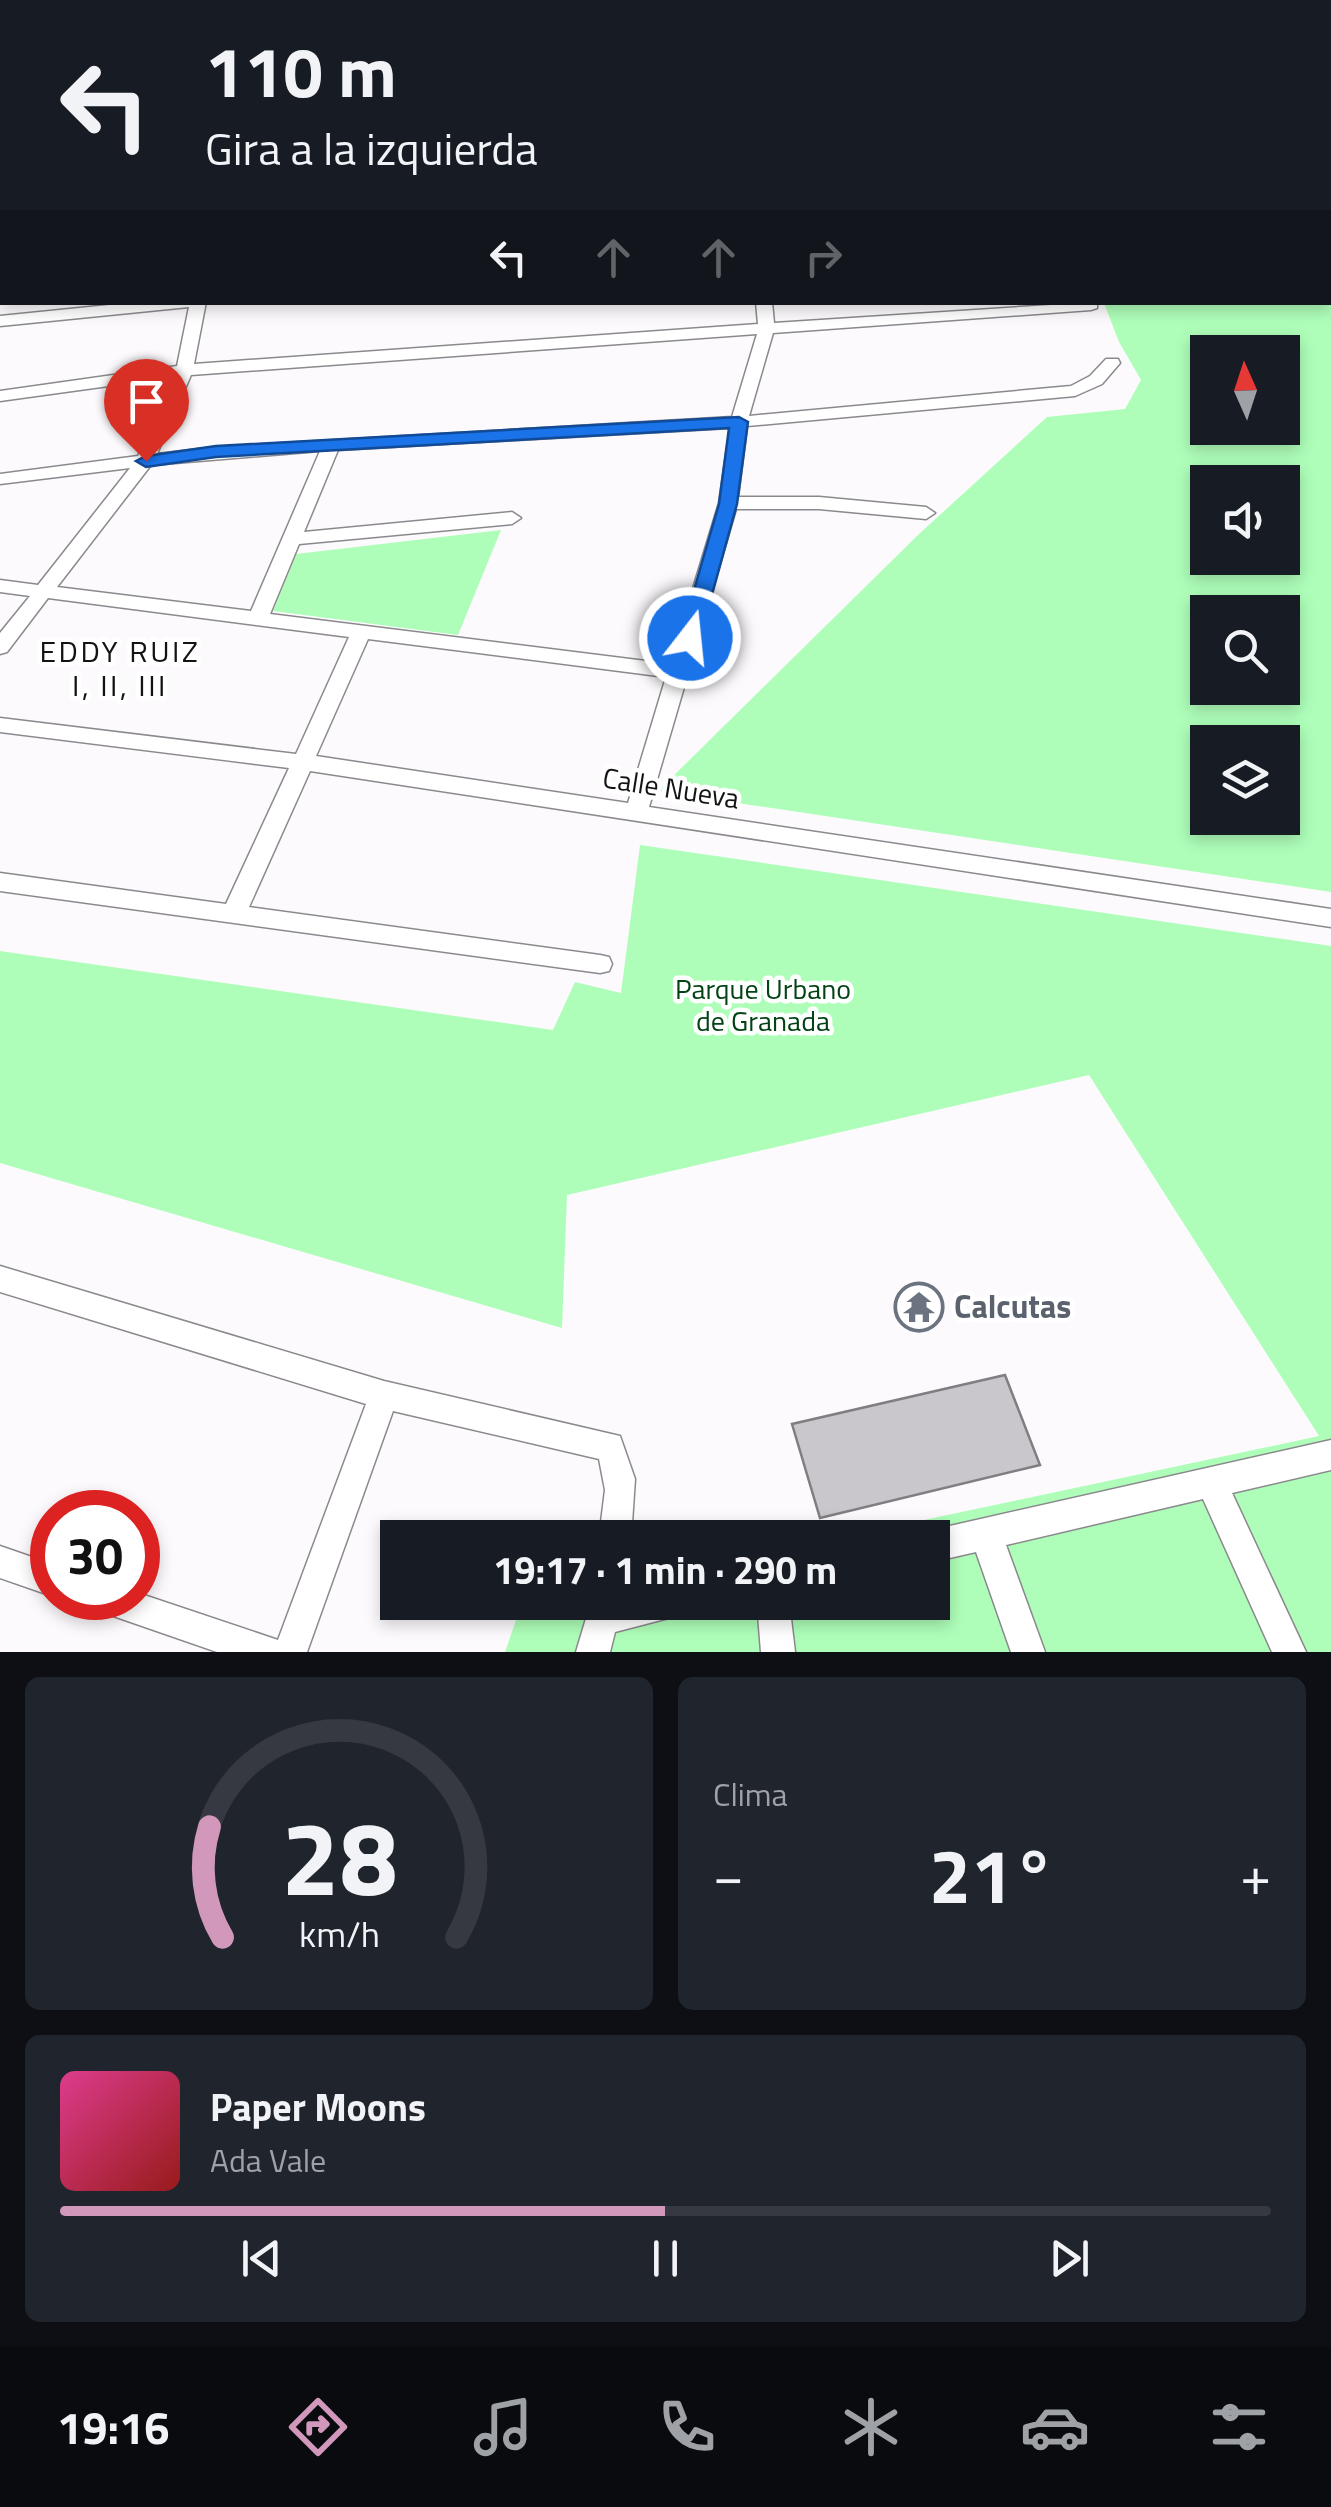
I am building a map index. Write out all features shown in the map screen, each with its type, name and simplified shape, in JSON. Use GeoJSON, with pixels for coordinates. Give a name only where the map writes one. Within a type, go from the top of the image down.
{"type":"FeatureCollection","features":[{"type":"Feature","properties":{"kind":"street"},"geometry":{"type":"LineString","coordinates":[[0,321],[164,305]]}},
{"type":"Feature","properties":{"kind":"street"},"geometry":{"type":"LineString","coordinates":[[0,647],[146,461],[185,370],[195,305]]}},
{"type":"Feature","properties":{"kind":"street"},"geometry":{"type":"LineString","coordinates":[[636,813],[728,504],[739,422],[766,330],[764,305]]}},
{"type":"Feature","properties":{"kind":"street"},"geometry":{"type":"LineString","coordinates":[[0,396],[185,370],[1091,305]]}},
{"type":"Feature","properties":{"kind":"street"},"geometry":{"type":"LineString","coordinates":[[0,479],[216,452],[739,422],[1075,391],[1096,380],[1112,362]]}},
{"type":"Feature","properties":{"kind":"street"},"geometry":{"type":"LineString","coordinates":[[259,617],[331,445]]}},
{"type":"Feature","properties":{"kind":"street"},"geometry":{"type":"LineString","coordinates":[[728,504],[818,503],[926,512]]}},
{"type":"Feature","properties":{"kind":"street"},"geometry":{"type":"LineString","coordinates":[[292,538],[512,518]]}},
{"type":"Feature","properties":{"kind":"street"},"geometry":{"type":"LineString","coordinates":[[0,586],[681,672]]}},
{"type":"Feature","properties":{"kind":"street"},"geometry":{"type":"LineString","coordinates":[[235,912],[362,631]]}},
{"type":"Feature","properties":{"kind":"street","name":"Calle Nueva"},"geometry":{"type":"LineString","coordinates":[[0,724],[303,762],[1331,918]]}},
{"type":"Feature","properties":{"kind":"street"},"geometry":{"type":"LineString","coordinates":[[0,882],[600,964]]}},
{"type":"Feature","properties":{"kind":"street"},"geometry":{"type":"LineString","coordinates":[[0,1279],[384,1395],[610,1446],[619,1461],[617,1520]]}},
{"type":"Feature","properties":{"kind":"street"},"geometry":{"type":"LineString","coordinates":[[290,1652],[384,1395]]}},
{"type":"Feature","properties":{"kind":"street"},"geometry":{"type":"LineString","coordinates":[[950,1542],[1331,1455]]}},
{"type":"Feature","properties":{"kind":"street"},"geometry":{"type":"LineString","coordinates":[[1211,1482],[1288,1652]]}},
{"type":"Feature","properties":{"kind":"street"},"geometry":{"type":"LineString","coordinates":[[986,1534],[1028,1652]]}},
{"type":"Feature","properties":{"kind":"street"},"geometry":{"type":"LineString","coordinates":[[0,1562],[30,1572]]}},
{"type":"Feature","properties":{"kind":"street"},"geometry":{"type":"LineString","coordinates":[[160,1617],[266,1652]]}},
{"type":"Feature","properties":{"kind":"street"},"geometry":{"type":"LineString","coordinates":[[594,1652],[603,1620]]}},
{"type":"Feature","properties":{"kind":"street"},"geometry":{"type":"LineString","coordinates":[[775,1620],[778,1652]]}},
{"type":"Feature","properties":{"kind":"green space"},"geometry":{"type":"Polygon","coordinates":[[[1105,305],[1331,305],[1331,892],[658,791],[919,534],[1047,417],[1125,409],[1141,380],[1119,342],[1105,305]]]}},
{"type":"Feature","properties":{"kind":"green space"},"geometry":{"type":"Polygon","coordinates":[[[501,530],[458,635],[273,611],[296,554],[501,530]]]}},
{"type":"Feature","properties":{"kind":"green space","name":"Parque Urbano de Granada"},"geometry":{"type":"Polygon","coordinates":[[[640,845],[1331,946],[1331,1652],[505,1652],[516,1620],[950,1620],[950,1520],[924,1520],[1319,1436],[1089,1075],[567,1195],[562,1328],[0,1163],[0,951],[553,1030],[575,982],[621,993],[640,845]]]}},
{"type":"Feature","properties":{"kind":"building"},"geometry":{"type":"Polygon","coordinates":[[[1005,1375],[1040,1465],[820,1518],[792,1424],[1005,1375]]]}},
{"type":"Feature","properties":{"kind":"place","name":"Calcutas"},"geometry":{"type":"Point","coordinates":[919,1307]}},
{"type":"Feature","properties":{"kind":"district","name":"EDDY RUIZ I, II, III"},"geometry":{"type":"Point","coordinates":[120,669]}},
{"type":"Feature","properties":{"kind":"route"},"geometry":{"type":"LineString","coordinates":[[146,461],[216,452],[739,422],[728,504],[690,638]]}}]}
